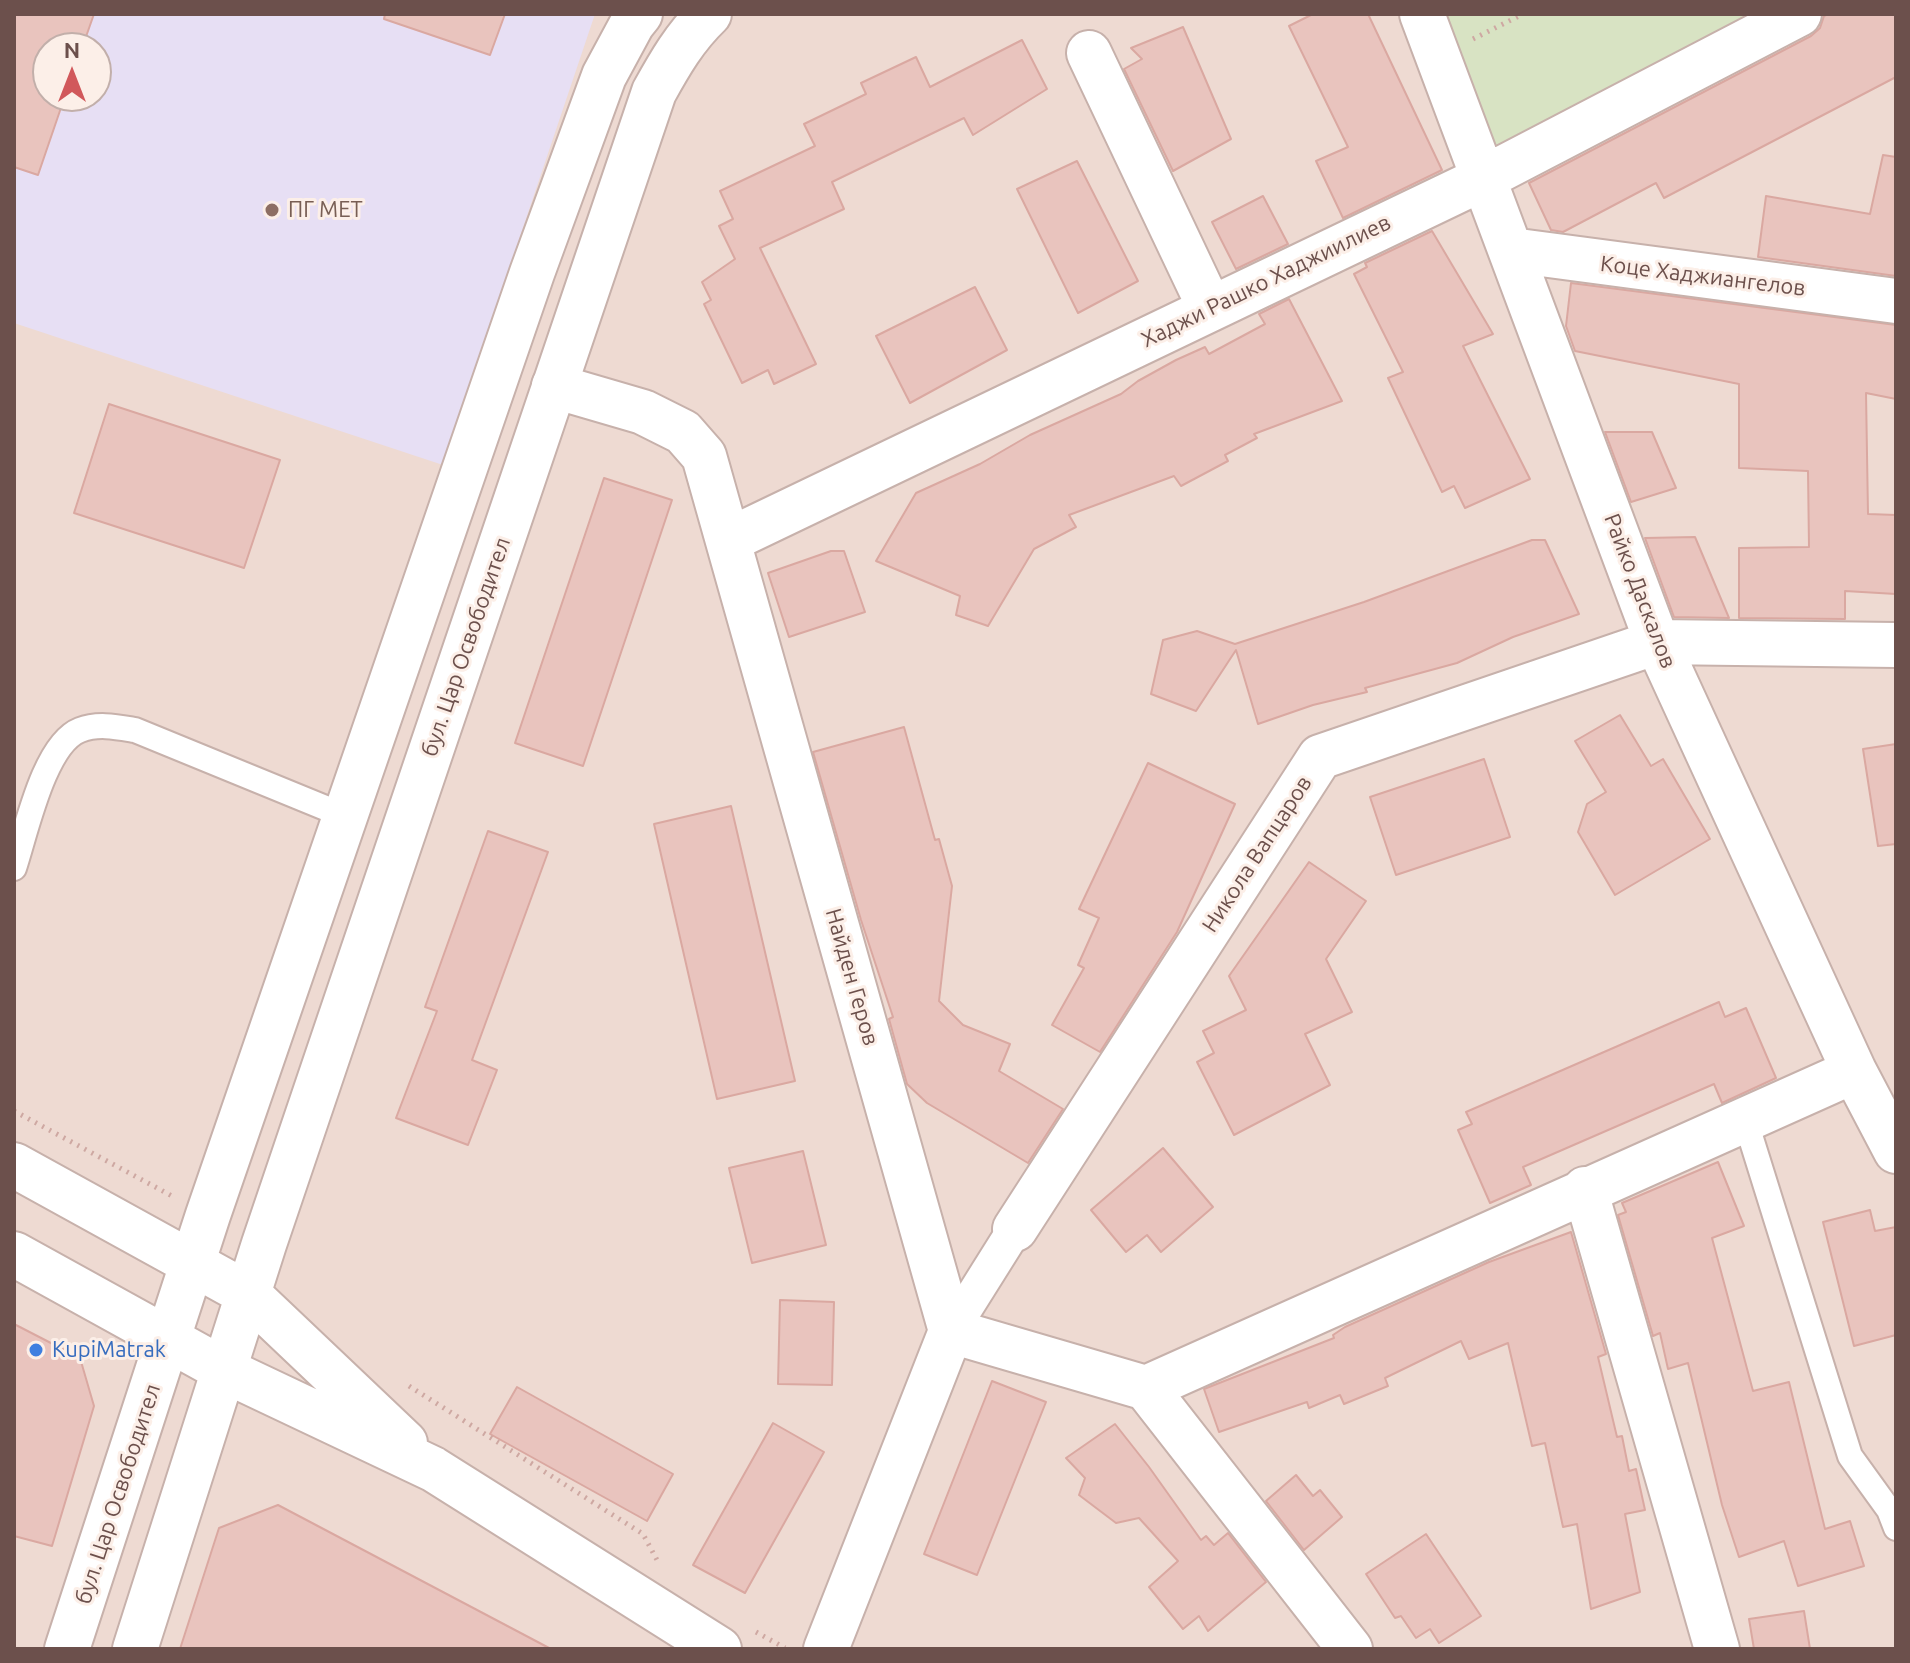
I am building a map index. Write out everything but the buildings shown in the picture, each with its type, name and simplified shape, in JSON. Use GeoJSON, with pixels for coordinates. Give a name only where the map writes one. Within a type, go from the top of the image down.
{"type":"FeatureCollection","features":[{"type":"Feature","properties":{"kind":"street"},"geometry":{"type":"LineString","coordinates":[[192,1265],[588,118],[604,76],[640,14]]}},
{"type":"Feature","properties":{"kind":"street","name":"бул. Цар Освободител"},"geometry":{"type":"LineString","coordinates":[[224,1370],[654,92],[673,56],[709,14]]}},
{"type":"Feature","properties":{"kind":"street","name":"Райко Даскалов"},"geometry":{"type":"LineString","coordinates":[[1422,14],[1657,642],[1854,1071],[1896,1151]]}},
{"type":"Feature","properties":{"kind":"street","name":"Хаджи Рашко Хаджиилиев"},"geometry":{"type":"LineString","coordinates":[[729,540],[1484,178],[1799,14]]}},
{"type":"Feature","properties":{"kind":"street"},"geometry":{"type":"LineString","coordinates":[[1089,53],[1210,308]]}},
{"type":"Feature","properties":{"kind":"street","name":"Коце Хаджиангелов"},"geometry":{"type":"LineString","coordinates":[[1511,250],[1896,301]]}},
{"type":"Feature","properties":{"kind":"street","name":"Найден Геров"},"geometry":{"type":"LineString","coordinates":[[554,386],[643,412],[683,432],[704,456],[951,1331]]}},
{"type":"Feature","properties":{"kind":"street","name":"Никола Вапцаров"},"geometry":{"type":"LineString","coordinates":[[951,1331],[1320,757],[1657,642],[1896,645]]}},
{"type":"Feature","properties":{"kind":"street"},"geometry":{"type":"LineString","coordinates":[[1146,1388],[1854,1071]]}},
{"type":"Feature","properties":{"kind":"street"},"geometry":{"type":"LineString","coordinates":[[14,1165],[248,1294],[433,1469]]}},
{"type":"Feature","properties":{"kind":"street"},"geometry":{"type":"LineString","coordinates":[[1585,1189],[1717,1649]]}},
{"type":"Feature","properties":{"kind":"street"},"geometry":{"type":"LineString","coordinates":[[14,1254],[224,1370],[433,1469],[733,1638]]}},
{"type":"Feature","properties":{"kind":"street","name":"бул. Цар Освободител"},"geometry":{"type":"LineString","coordinates":[[67,1649],[192,1265]]}},
{"type":"Feature","properties":{"kind":"street"},"geometry":{"type":"LineString","coordinates":[[826,1649],[951,1331],[1146,1388],[1350,1649]]}},
{"type":"Feature","properties":{"kind":"street"},"geometry":{"type":"LineString","coordinates":[[135,1649],[224,1370]]}},
{"type":"Feature","properties":{"kind":"lane"},"geometry":{"type":"LineString","coordinates":[[14,868],[57,746],[78,730],[105,725],[135,730],[345,816]]}},
{"type":"Feature","properties":{"kind":"lane"},"geometry":{"type":"LineString","coordinates":[[1745,1119],[1850,1456],[1889,1510],[1896,1528]]}},
{"type":"Feature","properties":{"kind":"path"},"geometry":{"type":"LineString","coordinates":[[1438,57],[1523,14]]}},
{"type":"Feature","properties":{"kind":"path"},"geometry":{"type":"LineString","coordinates":[[14,1111],[208,1215]]}},
{"type":"Feature","properties":{"kind":"path"},"geometry":{"type":"LineString","coordinates":[[401,1381],[643,1534],[663,1571]]}},
{"type":"Feature","properties":{"kind":"path"},"geometry":{"type":"LineString","coordinates":[[733,1638],[786,1649]]}},
{"type":"Feature","properties":{"kind":"shaded area"},"geometry":{"type":"Polygon","coordinates":[[[14,14],[1896,14],[1896,1649],[14,1649],[14,14]]]}},
{"type":"Feature","properties":{"kind":"shaded area","name":"ПГ МЕТ"},"geometry":{"type":"Polygon","coordinates":[[[14,14],[595,14],[443,465],[14,323],[14,14]]]}},
{"type":"Feature","properties":{"kind":"green space"},"geometry":{"type":"Polygon","coordinates":[[[1422,14],[1799,14],[1484,178],[1422,14]]]}},
{"type":"Feature","properties":{"kind":"place","name":"ПГ МЕТ"},"geometry":{"type":"Point","coordinates":[272,210]}},
{"type":"Feature","properties":{"kind":"place","name":"KupiMatrak"},"geometry":{"type":"Point","coordinates":[36,1350]}}]}
